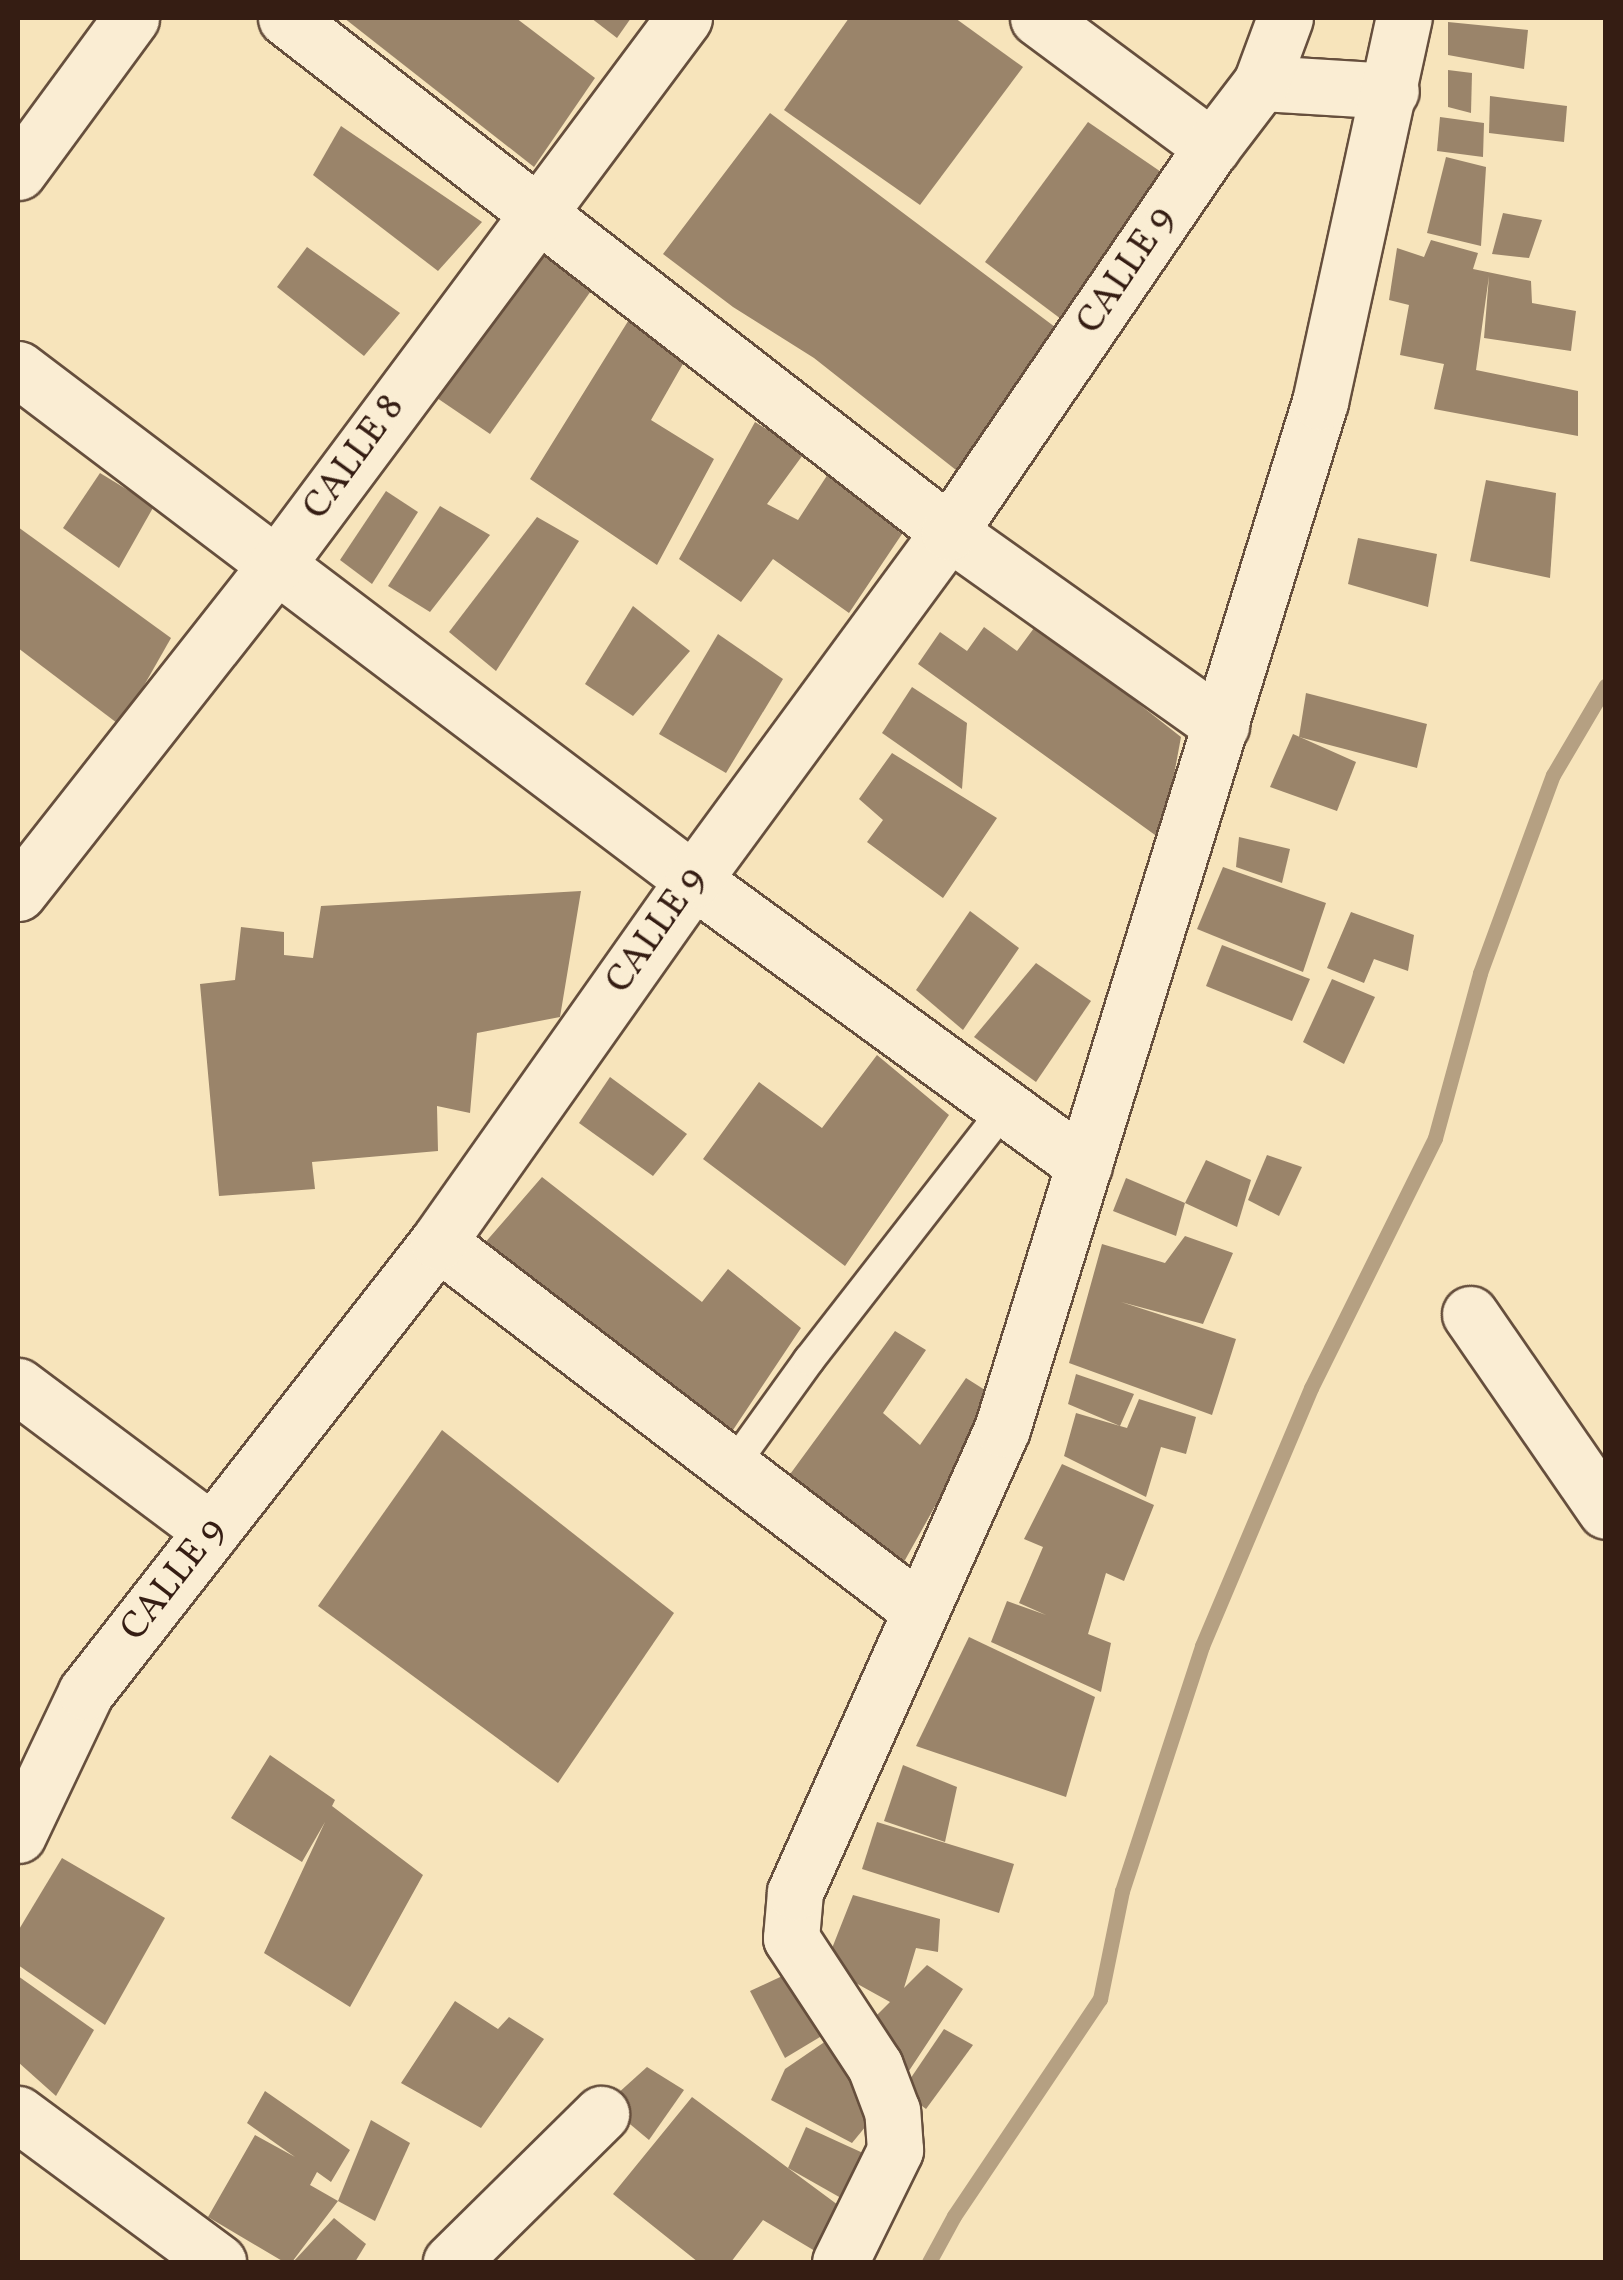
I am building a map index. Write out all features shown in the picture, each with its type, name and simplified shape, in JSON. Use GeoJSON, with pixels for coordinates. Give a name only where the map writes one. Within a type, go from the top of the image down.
{"type":"FeatureCollection","features":[{"type":"Feature","properties":{"kind":"street"},"geometry":{"type":"LineString","coordinates":[[18,172],[131,18]]}},
{"type":"Feature","properties":{"kind":"street"},"geometry":{"type":"LineString","coordinates":[[286,18],[949,532],[1221,725]]}},
{"type":"Feature","properties":{"kind":"street","name":"CALLE 8"},"geometry":{"type":"LineString","coordinates":[[18,893],[277,564],[536,211],[684,18]]}},
{"type":"Feature","properties":{"kind":"street"},"geometry":{"type":"LineString","coordinates":[[1038,18],[1212,147]]}},
{"type":"Feature","properties":{"kind":"street","name":"CALLE 9"},"geometry":{"type":"LineString","coordinates":[[18,1835],[86,1692],[438,1242],[692,880],[949,532],[1212,147],[1261,83],[1284,18]]}},
{"type":"Feature","properties":{"kind":"street"},"geometry":{"type":"LineString","coordinates":[[840,2262],[896,2150],[892,2111],[875,2066],[790,1938],[790,1912],[918,1608],[1002,1429],[1320,402],[1404,18]]}},
{"type":"Feature","properties":{"kind":"street"},"geometry":{"type":"LineString","coordinates":[[1261,83],[1391,91]]}},
{"type":"Feature","properties":{"kind":"street"},"geometry":{"type":"LineString","coordinates":[[18,369],[692,880],[1084,1165]]}},
{"type":"Feature","properties":{"kind":"street"},"geometry":{"type":"LineString","coordinates":[[438,1242],[918,1608]]}},
{"type":"Feature","properties":{"kind":"street"},"geometry":{"type":"LineString","coordinates":[[1470,1314],[1606,1512]]}},
{"type":"Feature","properties":{"kind":"street"},"geometry":{"type":"LineString","coordinates":[[18,1386],[212,1532]]}},
{"type":"Feature","properties":{"kind":"street"},"geometry":{"type":"LineString","coordinates":[[18,2114],[218,2262]]}},
{"type":"Feature","properties":{"kind":"street"},"geometry":{"type":"LineString","coordinates":[[451,2262],[602,2114]]}},
{"type":"Feature","properties":{"kind":"lane"},"geometry":{"type":"LineString","coordinates":[[732,1466],[828,1335],[1005,1108]]}},
{"type":"Feature","properties":{"kind":"building"},"geometry":{"type":"Polygon","coordinates":[[[344,18],[516,18],[595,78],[534,167],[344,18]]]}},
{"type":"Feature","properties":{"kind":"building"},"geometry":{"type":"Polygon","coordinates":[[[591,18],[631,18],[617,38],[591,18]]]}},
{"type":"Feature","properties":{"kind":"building"},"geometry":{"type":"Polygon","coordinates":[[[849,18],[955,18],[1023,67],[920,205],[784,110],[849,18]]]}},
{"type":"Feature","properties":{"kind":"building"},"geometry":{"type":"Polygon","coordinates":[[[1448,22],[1528,30],[1524,69],[1448,55],[1448,22]]]}},
{"type":"Feature","properties":{"kind":"building"},"geometry":{"type":"Polygon","coordinates":[[[1448,70],[1472,73],[1471,113],[1448,107],[1448,70]]]}},
{"type":"Feature","properties":{"kind":"building"},"geometry":{"type":"Polygon","coordinates":[[[1490,96],[1567,106],[1564,142],[1489,133],[1490,96]]]}},
{"type":"Feature","properties":{"kind":"building"},"geometry":{"type":"Polygon","coordinates":[[[770,113],[1059,330],[956,470],[814,358],[733,307],[663,254],[770,113]]]}},
{"type":"Feature","properties":{"kind":"building"},"geometry":{"type":"Polygon","coordinates":[[[1440,117],[1484,123],[1483,157],[1437,151],[1440,117]]]}},
{"type":"Feature","properties":{"kind":"building"},"geometry":{"type":"Polygon","coordinates":[[[1088,122],[1167,176],[1065,322],[985,262],[1088,122]]]}},
{"type":"Feature","properties":{"kind":"building"},"geometry":{"type":"Polygon","coordinates":[[[341,126],[482,222],[438,271],[313,175],[341,126]]]}},
{"type":"Feature","properties":{"kind":"building"},"geometry":{"type":"Polygon","coordinates":[[[1446,157],[1486,167],[1481,246],[1427,233],[1446,157]]]}},
{"type":"Feature","properties":{"kind":"building"},"geometry":{"type":"Polygon","coordinates":[[[1503,213],[1542,220],[1529,258],[1492,254],[1503,213]]]}},
{"type":"Feature","properties":{"kind":"building"},"geometry":{"type":"Polygon","coordinates":[[[1431,240],[1478,253],[1473,269],[1531,281],[1532,303],[1576,311],[1571,351],[1484,338],[1489,276],[1476,370],[1578,391],[1578,436],[1434,409],[1444,364],[1400,355],[1409,305],[1389,300],[1397,248],[1424,257],[1431,240]]]}},
{"type":"Feature","properties":{"kind":"building"},"geometry":{"type":"Polygon","coordinates":[[[307,247],[400,313],[364,356],[277,287],[307,247]]]}},
{"type":"Feature","properties":{"kind":"building"},"geometry":{"type":"Polygon","coordinates":[[[539,252],[593,288],[490,434],[437,398],[539,252]]]}},
{"type":"Feature","properties":{"kind":"building"},"geometry":{"type":"Polygon","coordinates":[[[630,318],[684,362],[651,420],[714,459],[657,565],[530,479],[630,318]]]}},
{"type":"Feature","properties":{"kind":"building"},"geometry":{"type":"Polygon","coordinates":[[[755,422],[805,452],[767,504],[798,520],[828,474],[902,534],[849,613],[773,559],[741,602],[679,559],[755,422]]]}},
{"type":"Feature","properties":{"kind":"building"},"geometry":{"type":"Polygon","coordinates":[[[100,473],[154,506],[119,568],[63,528],[100,473]]]}},
{"type":"Feature","properties":{"kind":"building"},"geometry":{"type":"Polygon","coordinates":[[[1486,480],[1556,493],[1550,578],[1470,561],[1486,480]]]}},
{"type":"Feature","properties":{"kind":"building"},"geometry":{"type":"Polygon","coordinates":[[[386,491],[418,512],[372,584],[340,560],[386,491]]]}},
{"type":"Feature","properties":{"kind":"building"},"geometry":{"type":"Polygon","coordinates":[[[440,506],[490,535],[430,612],[388,586],[440,506]]]}},
{"type":"Feature","properties":{"kind":"building"},"geometry":{"type":"Polygon","coordinates":[[[537,517],[579,541],[496,671],[449,632],[537,517]]]}},
{"type":"Feature","properties":{"kind":"building"},"geometry":{"type":"Polygon","coordinates":[[[18,527],[171,638],[121,726],[18,648],[18,527]]]}},
{"type":"Feature","properties":{"kind":"building"},"geometry":{"type":"Polygon","coordinates":[[[1358,538],[1437,554],[1428,607],[1348,584],[1358,538]]]}},
{"type":"Feature","properties":{"kind":"building"},"geometry":{"type":"Polygon","coordinates":[[[633,606],[690,651],[633,716],[585,684],[633,606]]]}},
{"type":"Feature","properties":{"kind":"building"},"geometry":{"type":"Polygon","coordinates":[[[1037,624],[1181,737],[1162,840],[918,664],[940,632],[967,651],[984,627],[1017,651],[1037,624]]]}},
{"type":"Feature","properties":{"kind":"building"},"geometry":{"type":"Polygon","coordinates":[[[718,634],[783,679],[726,773],[659,734],[718,634]]]}},
{"type":"Feature","properties":{"kind":"building"},"geometry":{"type":"Polygon","coordinates":[[[912,687],[967,723],[962,789],[882,733],[912,687]]]}},
{"type":"Feature","properties":{"kind":"building"},"geometry":{"type":"Polygon","coordinates":[[[1306,693],[1427,724],[1417,768],[1299,737],[1306,693]]]}},
{"type":"Feature","properties":{"kind":"building"},"geometry":{"type":"Polygon","coordinates":[[[1293,734],[1356,762],[1337,811],[1270,787],[1293,734]]]}},
{"type":"Feature","properties":{"kind":"building"},"geometry":{"type":"Polygon","coordinates":[[[892,753],[997,818],[943,898],[867,842],[883,820],[859,799],[892,753]]]}},
{"type":"Feature","properties":{"kind":"building"},"geometry":{"type":"Polygon","coordinates":[[[1239,837],[1290,849],[1282,883],[1236,867],[1239,837]]]}},
{"type":"Feature","properties":{"kind":"building"},"geometry":{"type":"Polygon","coordinates":[[[1223,867],[1326,903],[1303,972],[1197,929],[1223,867]]]}},
{"type":"Feature","properties":{"kind":"building"},"geometry":{"type":"Polygon","coordinates":[[[581,891],[560,1017],[477,1033],[470,1113],[437,1106],[438,1151],[312,1162],[315,1189],[219,1196],[200,984],[235,980],[241,927],[284,932],[284,955],[313,958],[321,906],[581,891]]]}},
{"type":"Feature","properties":{"kind":"building"},"geometry":{"type":"Polygon","coordinates":[[[970,911],[1019,948],[963,1030],[916,990],[970,911]]]}},
{"type":"Feature","properties":{"kind":"building"},"geometry":{"type":"Polygon","coordinates":[[[1351,912],[1414,935],[1408,971],[1374,959],[1364,983],[1327,968],[1351,912]]]}},
{"type":"Feature","properties":{"kind":"building"},"geometry":{"type":"Polygon","coordinates":[[[1222,945],[1310,979],[1292,1021],[1206,986],[1222,945]]]}},
{"type":"Feature","properties":{"kind":"building"},"geometry":{"type":"Polygon","coordinates":[[[1036,963],[1091,1001],[1036,1082],[974,1037],[1036,963]]]}},
{"type":"Feature","properties":{"kind":"building"},"geometry":{"type":"Polygon","coordinates":[[[1332,979],[1375,997],[1344,1064],[1303,1042],[1332,979]]]}},
{"type":"Feature","properties":{"kind":"building"},"geometry":{"type":"Polygon","coordinates":[[[877,1055],[949,1115],[845,1266],[703,1159],[759,1082],[822,1128],[877,1055]]]}},
{"type":"Feature","properties":{"kind":"building"},"geometry":{"type":"Polygon","coordinates":[[[610,1077],[687,1134],[653,1176],[579,1123],[610,1077]]]}},
{"type":"Feature","properties":{"kind":"building"},"geometry":{"type":"Polygon","coordinates":[[[1267,1155],[1302,1167],[1279,1216],[1248,1200],[1267,1155]]]}},
{"type":"Feature","properties":{"kind":"building"},"geometry":{"type":"Polygon","coordinates":[[[1206,1160],[1251,1180],[1237,1227],[1185,1203],[1206,1160]]]}},
{"type":"Feature","properties":{"kind":"building"},"geometry":{"type":"Polygon","coordinates":[[[542,1177],[702,1302],[728,1269],[801,1328],[733,1430],[483,1245],[542,1177]]]}},
{"type":"Feature","properties":{"kind":"building"},"geometry":{"type":"Polygon","coordinates":[[[1126,1178],[1185,1203],[1176,1236],[1113,1211],[1126,1178]]]}},
{"type":"Feature","properties":{"kind":"building"},"geometry":{"type":"Polygon","coordinates":[[[1185,1236],[1233,1253],[1203,1324],[1121,1302],[1236,1339],[1212,1415],[1069,1363],[1102,1244],[1165,1263],[1185,1236]]]}},
{"type":"Feature","properties":{"kind":"building"},"geometry":{"type":"Polygon","coordinates":[[[895,1331],[926,1350],[883,1413],[920,1445],[966,1378],[996,1397],[900,1569],[788,1477],[895,1331]]]}},
{"type":"Feature","properties":{"kind":"building"},"geometry":{"type":"Polygon","coordinates":[[[1076,1374],[1134,1394],[1120,1426],[1068,1404],[1076,1374]]]}},
{"type":"Feature","properties":{"kind":"building"},"geometry":{"type":"Polygon","coordinates":[[[1139,1399],[1196,1417],[1186,1454],[1161,1447],[1146,1497],[1064,1456],[1076,1413],[1127,1428],[1139,1399]]]}},
{"type":"Feature","properties":{"kind":"building"},"geometry":{"type":"Polygon","coordinates":[[[442,1430],[674,1613],[558,1783],[318,1606],[442,1430]]]}},
{"type":"Feature","properties":{"kind":"building"},"geometry":{"type":"Polygon","coordinates":[[[1062,1464],[1154,1505],[1124,1581],[1106,1573],[1088,1634],[1111,1643],[1101,1692],[991,1642],[1007,1601],[1046,1615],[1019,1603],[1043,1547],[1024,1539],[1062,1464]]]}},
{"type":"Feature","properties":{"kind":"building"},"geometry":{"type":"Polygon","coordinates":[[[969,1637],[1095,1697],[1066,1797],[916,1746],[969,1637]]]}},
{"type":"Feature","properties":{"kind":"building"},"geometry":{"type":"Polygon","coordinates":[[[270,1755],[335,1800],[332,1806],[423,1875],[350,2007],[264,1953],[325,1822],[302,1862],[231,1818],[270,1755]]]}},
{"type":"Feature","properties":{"kind":"building"},"geometry":{"type":"Polygon","coordinates":[[[903,1765],[957,1787],[945,1842],[884,1821],[903,1765]]]}},
{"type":"Feature","properties":{"kind":"building"},"geometry":{"type":"Polygon","coordinates":[[[877,1822],[1014,1864],[999,1913],[862,1869],[877,1822]]]}},
{"type":"Feature","properties":{"kind":"building"},"geometry":{"type":"Polygon","coordinates":[[[62,1858],[165,1918],[105,2025],[18,1965],[18,1931],[62,1858]]]}},
{"type":"Feature","properties":{"kind":"building"},"geometry":{"type":"Polygon","coordinates":[[[853,1895],[940,1919],[938,1952],[916,1948],[904,1988],[927,1965],[963,1989],[901,2083],[858,2034],[890,2002],[825,1966],[853,1895]]]}},
{"type":"Feature","properties":{"kind":"building"},"geometry":{"type":"Polygon","coordinates":[[[793,1971],[830,2031],[785,2058],[750,1991],[793,1971]]]}},
{"type":"Feature","properties":{"kind":"building"},"geometry":{"type":"Polygon","coordinates":[[[18,1976],[94,2030],[56,2096],[18,2062],[18,1976]]]}},
{"type":"Feature","properties":{"kind":"building"},"geometry":{"type":"Polygon","coordinates":[[[455,2001],[498,2029],[509,2017],[544,2039],[481,2128],[401,2083],[455,2001]]]}},
{"type":"Feature","properties":{"kind":"building"},"geometry":{"type":"Polygon","coordinates":[[[944,2029],[973,2045],[926,2109],[902,2091],[944,2029]]]}},
{"type":"Feature","properties":{"kind":"building"},"geometry":{"type":"Polygon","coordinates":[[[826,2041],[880,2109],[852,2143],[771,2100],[785,2069],[826,2041]]]}},
{"type":"Feature","properties":{"kind":"building"},"geometry":{"type":"Polygon","coordinates":[[[647,2067],[684,2090],[649,2140],[606,2104],[647,2067]]]}},
{"type":"Feature","properties":{"kind":"building"},"geometry":{"type":"Polygon","coordinates":[[[265,2091],[350,2150],[331,2182],[317,2172],[310,2185],[338,2201],[292,2262],[284,2262],[208,2217],[255,2135],[295,2157],[247,2123],[265,2091]]]}},
{"type":"Feature","properties":{"kind":"building"},"geometry":{"type":"Polygon","coordinates":[[[692,2097],[838,2205],[815,2251],[763,2220],[731,2262],[698,2262],[613,2194],[692,2097]]]}},
{"type":"Feature","properties":{"kind":"building"},"geometry":{"type":"Polygon","coordinates":[[[371,2120],[410,2143],[375,2221],[338,2201],[371,2120]]]}},
{"type":"Feature","properties":{"kind":"building"},"geometry":{"type":"Polygon","coordinates":[[[806,2127],[863,2153],[841,2198],[788,2168],[806,2127]]]}},
{"type":"Feature","properties":{"kind":"building"},"geometry":{"type":"Polygon","coordinates":[[[334,2218],[366,2244],[355,2262],[293,2262],[334,2218]]]}},
{"type":"Feature","properties":{"kind":"waterway"},"geometry":{"type":"LineString","coordinates":[[929,2262],[954,2216],[1100,1999],[1122,1891],[1202,1646],[1311,1388],[1435,1138],[1480,973],[1553,775],[1606,685]]}}]}
